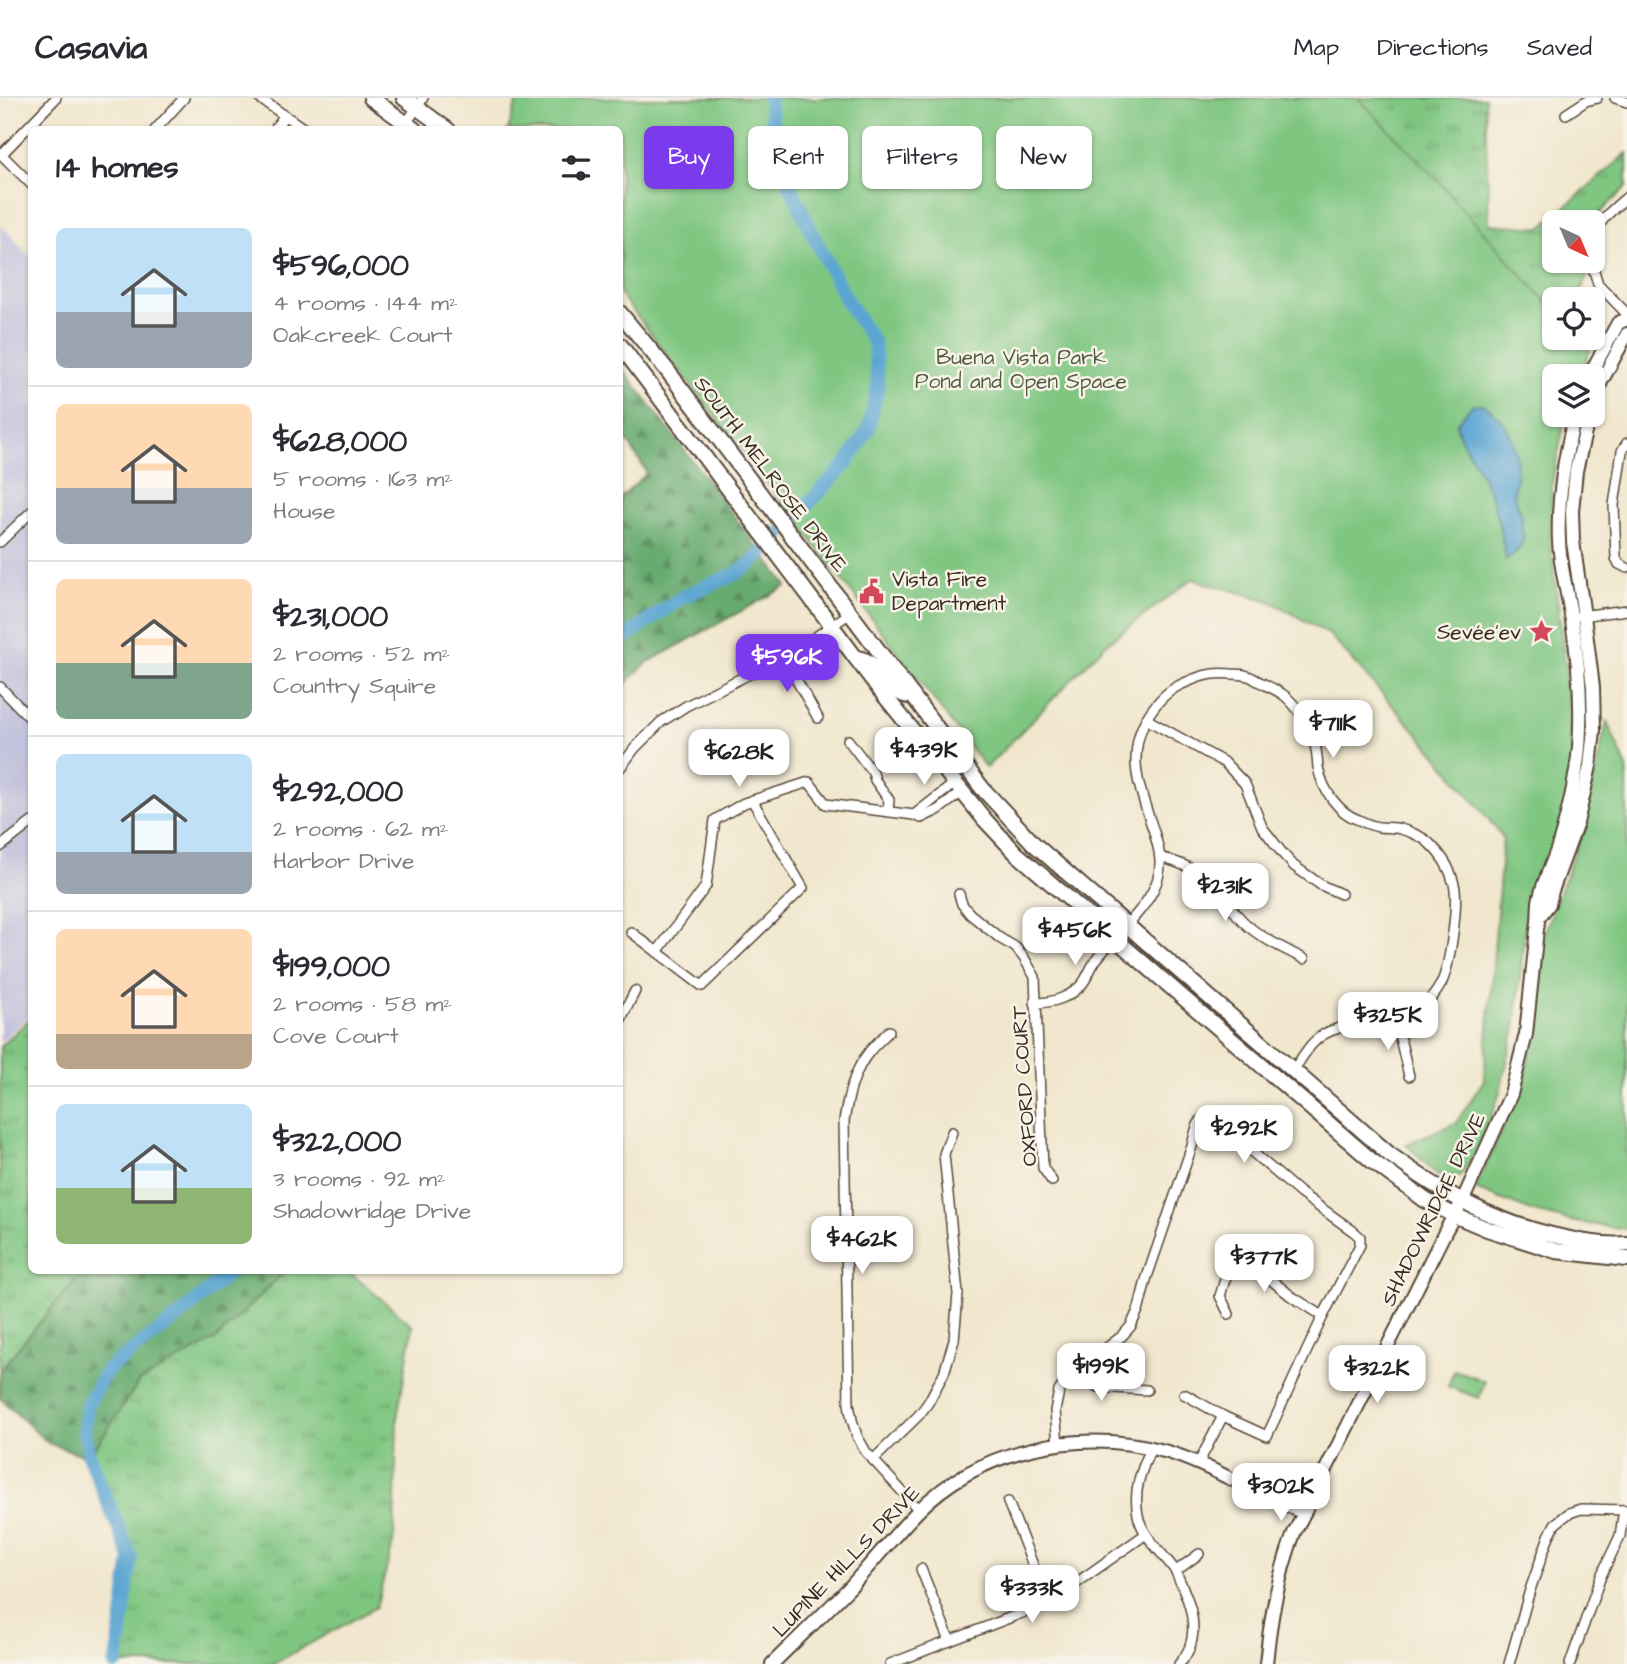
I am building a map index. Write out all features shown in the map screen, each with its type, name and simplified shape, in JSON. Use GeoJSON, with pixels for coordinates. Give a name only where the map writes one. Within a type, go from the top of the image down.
{"type":"FeatureCollection","features":[{"type":"Feature","properties":{"kind":"main road"},"geometry":{"type":"LineString","coordinates":[[371,98],[407,126]]}},
{"type":"Feature","properties":{"kind":"main road"},"geometry":{"type":"LineString","coordinates":[[415,101],[443,126]]}},
{"type":"Feature","properties":{"kind":"main road","name":"SOUTH MELROSE DRIVE"},"geometry":{"type":"LineString","coordinates":[[623,317],[667,370],[982,788],[1034,844],[1389,1154],[1421,1178],[1462,1202],[1534,1231],[1583,1243],[1627,1244]]}},
{"type":"Feature","properties":{"kind":"main road","name":"SOUTH MELROSE DRIVE"},"geometry":{"type":"LineString","coordinates":[[623,349],[880,690],[958,788],[1016,853],[1372,1161],[1425,1200],[1454,1215],[1518,1240],[1556,1251],[1627,1259]]}},
{"type":"Feature","properties":{"kind":"main road"},"geometry":{"type":"LineString","coordinates":[[856,658],[870,661],[898,692],[913,696]]}},
{"type":"Feature","properties":{"kind":"street"},"geometry":{"type":"LineString","coordinates":[[28,181],[1,153],[56,98]]}},
{"type":"Feature","properties":{"kind":"street"},"geometry":{"type":"LineString","coordinates":[[159,126],[184,98]]}},
{"type":"Feature","properties":{"kind":"street"},"geometry":{"type":"LineString","coordinates":[[259,98],[300,126]]}},
{"type":"Feature","properties":{"kind":"street"},"geometry":{"type":"LineString","coordinates":[[1566,114],[1586,101],[1597,98]]}},
{"type":"Feature","properties":{"kind":"street"},"geometry":{"type":"LineString","coordinates":[[1615,98],[1627,102]]}},
{"type":"Feature","properties":{"kind":"street"},"geometry":{"type":"LineString","coordinates":[[408,126],[415,101]]}},
{"type":"Feature","properties":{"kind":"street"},"geometry":{"type":"LineString","coordinates":[[277,126],[285,115]]}},
{"type":"Feature","properties":{"kind":"street"},"geometry":{"type":"LineString","coordinates":[[1605,217],[1627,197]]}},
{"type":"Feature","properties":{"kind":"street"},"geometry":{"type":"LineString","coordinates":[[1595,273],[1598,284],[1627,316],[1618,323],[1596,364]]}},
{"type":"Feature","properties":{"kind":"street"},"geometry":{"type":"LineString","coordinates":[[1605,375],[1627,334]]}},
{"type":"Feature","properties":{"kind":"street","name":"SHADOWRIDGE DRIVE"},"geometry":{"type":"LineString","coordinates":[[1266,1664],[1272,1612],[1290,1546],[1304,1513],[1462,1202],[1507,1103],[1526,1034],[1540,916],[1549,904],[1577,823],[1590,766],[1594,730],[1593,687],[1578,616],[1561,563],[1559,543],[1563,469],[1573,427]]}},
{"type":"Feature","properties":{"kind":"street","name":"SHADOWRIDGE DRIVE"},"geometry":{"type":"LineString","coordinates":[[1578,616],[1572,511],[1576,471],[1586,427]]}},
{"type":"Feature","properties":{"kind":"street"},"geometry":{"type":"LineString","coordinates":[[1627,443],[1622,451],[1614,505],[1616,558],[1619,564],[1627,568]]}},
{"type":"Feature","properties":{"kind":"street"},"geometry":{"type":"LineString","coordinates":[[0,542],[28,515]]}},
{"type":"Feature","properties":{"kind":"street"},"geometry":{"type":"LineString","coordinates":[[1578,616],[1627,610]]}},
{"type":"Feature","properties":{"kind":"street"},"geometry":{"type":"LineString","coordinates":[[623,764],[661,722],[686,706],[797,650],[850,613]]}},
{"type":"Feature","properties":{"kind":"street"},"geometry":{"type":"LineString","coordinates":[[783,656],[818,718]]}},
{"type":"Feature","properties":{"kind":"street"},"geometry":{"type":"LineString","coordinates":[[1035,1003],[1065,998],[1082,984],[1096,960],[1147,900],[1156,882],[1159,873],[1159,847],[1138,782],[1135,757],[1140,732],[1151,711],[1175,688],[1199,676],[1215,673],[1247,675],[1285,696],[1299,712],[1314,739],[1318,753],[1318,769],[1339,809],[1353,818],[1377,827],[1400,828],[1427,841],[1447,863],[1454,885],[1455,909],[1447,964],[1442,982],[1433,996],[1421,1009],[1405,1018],[1383,1024],[1351,1024],[1321,1036],[1293,1071]]}},
{"type":"Feature","properties":{"kind":"street"},"geometry":{"type":"LineString","coordinates":[[0,687],[28,716]]}},
{"type":"Feature","properties":{"kind":"street"},"geometry":{"type":"LineString","coordinates":[[1146,719],[1225,763],[1245,784],[1262,827],[1283,854],[1294,866],[1321,885],[1341,894]]}},
{"type":"Feature","properties":{"kind":"street"},"geometry":{"type":"LineString","coordinates":[[848,740],[889,800],[888,811]]}},
{"type":"Feature","properties":{"kind":"street"},"geometry":{"type":"LineString","coordinates":[[657,952],[706,886],[715,820],[744,803],[809,782],[826,804],[914,815],[958,788]]}},
{"type":"Feature","properties":{"kind":"street"},"geometry":{"type":"LineString","coordinates":[[631,932],[702,986],[803,888],[752,800]]}},
{"type":"Feature","properties":{"kind":"street"},"geometry":{"type":"LineString","coordinates":[[0,847],[28,825]]}},
{"type":"Feature","properties":{"kind":"street"},"geometry":{"type":"LineString","coordinates":[[1160,857],[1184,864],[1202,875],[1249,927],[1274,944],[1304,959]]}},
{"type":"Feature","properties":{"kind":"street","name":"OXFORD COURT"},"geometry":{"type":"LineString","coordinates":[[959,894],[962,904],[970,914],[1015,947],[1035,977],[1043,1168],[1052,1181]]}},
{"type":"Feature","properties":{"kind":"street"},"geometry":{"type":"LineString","coordinates":[[623,1015],[635,991]]}},
{"type":"Feature","properties":{"kind":"street"},"geometry":{"type":"LineString","coordinates":[[1396,1021],[1409,1076]]}},
{"type":"Feature","properties":{"kind":"street"},"geometry":{"type":"LineString","coordinates":[[889,1031],[869,1052],[857,1072],[844,1121],[849,1404],[857,1436],[866,1452],[919,1510]]}},
{"type":"Feature","properties":{"kind":"street"},"geometry":{"type":"LineString","coordinates":[[1058,1444],[1055,1410],[1059,1391],[1065,1382],[1131,1326],[1196,1127],[1199,1120],[1206,1115],[1215,1117],[1223,1127],[1300,1193],[1360,1237],[1360,1245],[1323,1316],[1267,1436],[1184,1394]]}},
{"type":"Feature","properties":{"kind":"street"},"geometry":{"type":"LineString","coordinates":[[873,1460],[928,1403],[944,1373],[954,1340],[958,1294],[944,1154],[952,1132]]}},
{"type":"Feature","properties":{"kind":"street"},"geometry":{"type":"LineString","coordinates":[[1229,1314],[1220,1296],[1231,1265],[1243,1260],[1323,1316]]}},
{"type":"Feature","properties":{"kind":"street"},"geometry":{"type":"LineString","coordinates":[[1079,1370],[1087,1382],[1098,1388],[1147,1390]]}},
{"type":"Feature","properties":{"kind":"street"},"geometry":{"type":"LineString","coordinates":[[1198,1464],[1223,1416]]}},
{"type":"Feature","properties":{"kind":"street","name":"LUPINE HILLS DRIVE"},"geometry":{"type":"LineString","coordinates":[[772,1664],[850,1586],[919,1510],[977,1468],[1028,1450],[1072,1442],[1112,1441],[1151,1448],[1198,1464],[1304,1513]]}},
{"type":"Feature","properties":{"kind":"street"},"geometry":{"type":"LineString","coordinates":[[1151,1448],[1137,1482],[1136,1503],[1138,1518],[1146,1534],[1176,1571],[1189,1600],[1194,1630],[1185,1658],[1179,1664]]}},
{"type":"Feature","properties":{"kind":"street"},"geometry":{"type":"LineString","coordinates":[[1008,1502],[1048,1603]]}},
{"type":"Feature","properties":{"kind":"street"},"geometry":{"type":"LineString","coordinates":[[1509,1664],[1530,1590],[1555,1524],[1581,1508],[1626,1510],[1619,1536],[1601,1576],[1570,1664]]}},
{"type":"Feature","properties":{"kind":"street"},"geometry":{"type":"LineString","coordinates":[[890,1664],[1048,1603],[1146,1534]]}},
{"type":"Feature","properties":{"kind":"street"},"geometry":{"type":"LineString","coordinates":[[1176,1571],[1199,1554]]}},
{"type":"Feature","properties":{"kind":"street"},"geometry":{"type":"LineString","coordinates":[[921,1569],[950,1641]]}},
{"type":"Feature","properties":{"kind":"shaded area"},"geometry":{"type":"Polygon","coordinates":[[[0,224],[28,255],[28,1017],[0,1043],[0,224]]]}},
{"type":"Feature","properties":{"kind":"green space","name":"Buena Vista Park Pond and Open Space"},"geometry":{"type":"Polygon","coordinates":[[[518,98],[1358,98],[1431,173],[1542,298],[1542,350],[1590,351],[1585,364],[1542,364],[1542,427],[1563,427],[1552,482],[1550,542],[1565,663],[1575,788],[1526,920],[1515,1028],[1499,1095],[1480,1147],[1459,1177],[1438,1176],[1406,1144],[1456,1123],[1484,1080],[1503,837],[1440,759],[1330,635],[1270,601],[1192,579],[1106,644],[986,768],[623,298],[623,126],[509,126],[518,98]]]}},
{"type":"Feature","properties":{"kind":"green space"},"geometry":{"type":"Polygon","coordinates":[[[1097,98],[1485,98],[1489,224],[1542,227],[1542,273],[1586,273],[1582,287],[1542,287],[1542,321],[1097,98]]]}},
{"type":"Feature","properties":{"kind":"green space"},"geometry":{"type":"Polygon","coordinates":[[[1627,153],[1627,186],[1603,210],[1562,210],[1627,153]]]}},
{"type":"Feature","properties":{"kind":"green space"},"geometry":{"type":"Polygon","coordinates":[[[623,369],[787,586],[648,662],[623,686],[623,496],[647,473],[623,434],[623,369]]]}},
{"type":"Feature","properties":{"kind":"green space"},"geometry":{"type":"Polygon","coordinates":[[[1607,722],[1627,768],[1627,1229],[1580,1223],[1534,1212],[1475,1189],[1523,1084],[1540,1004],[1545,931],[1580,837],[1607,722]]]}},
{"type":"Feature","properties":{"kind":"green space"},"geometry":{"type":"Polygon","coordinates":[[[28,1021],[28,1274],[80,1274],[0,1370],[0,1047],[28,1021]]]}},
{"type":"Feature","properties":{"kind":"green space"},"geometry":{"type":"Polygon","coordinates":[[[80,1274],[282,1274],[216,1339],[139,1382],[89,1457],[48,1443],[0,1398],[0,1370],[80,1274]]]}},
{"type":"Feature","properties":{"kind":"green space"},"geometry":{"type":"Polygon","coordinates":[[[282,1274],[352,1274],[413,1326],[397,1418],[394,1540],[376,1607],[273,1664],[116,1664],[131,1558],[89,1457],[139,1382],[216,1339],[282,1274]]]}},
{"type":"Feature","properties":{"kind":"green space"},"geometry":{"type":"Polygon","coordinates":[[[1454,1370],[1485,1381],[1479,1398],[1448,1387],[1454,1370]]]}},
{"type":"Feature","properties":{"kind":"water"},"geometry":{"type":"Polygon","coordinates":[[[1483,404],[1504,424],[1515,449],[1517,472],[1514,496],[1522,514],[1521,528],[1524,538],[1519,549],[1506,560],[1490,494],[1456,424],[1472,405],[1483,404]]]}},
{"type":"Feature","properties":{"kind":"waterway"},"geometry":{"type":"LineString","coordinates":[[623,639],[682,597],[735,574],[753,562],[846,464],[868,430],[878,385],[874,343],[848,303],[785,174],[772,123],[769,98]]}},
{"type":"Feature","properties":{"kind":"waterway"},"geometry":{"type":"LineString","coordinates":[[115,1664],[131,1558],[89,1457],[84,1431],[87,1405],[107,1370],[178,1317],[227,1274]]}},
{"type":"Feature","properties":{"kind":"place","name":"Vista Fire Department"},"geometry":{"type":"Point","coordinates":[872,591]}},
{"type":"Feature","properties":{"kind":"place","name":"Sevée'ev"},"geometry":{"type":"Point","coordinates":[1541,632]}}]}
